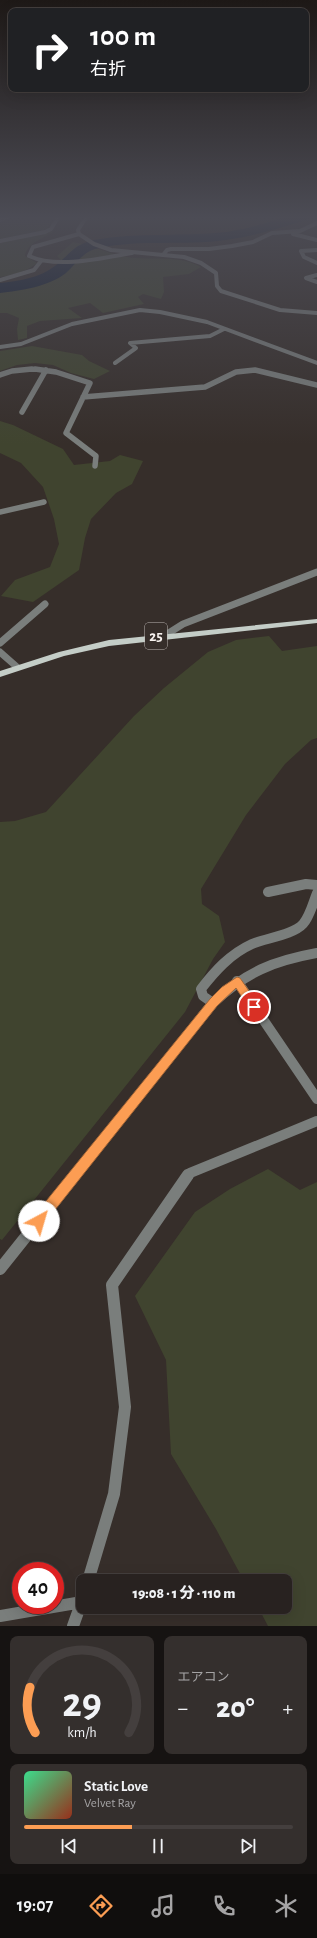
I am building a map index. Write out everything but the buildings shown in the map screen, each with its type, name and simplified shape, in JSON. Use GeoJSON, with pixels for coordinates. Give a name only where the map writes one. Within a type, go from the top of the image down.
{"type":"FeatureCollection","features":[{"type":"Feature","properties":{"kind":"main road","name":"25"},"geometry":{"type":"LineString","coordinates":[[0,674],[17,667],[109,643],[317,621]]}},
{"type":"Feature","properties":{"kind":"street"},"geometry":{"type":"LineString","coordinates":[[223,292],[246,301],[282,310],[317,313]]}},
{"type":"Feature","properties":{"kind":"street"},"geometry":{"type":"LineString","coordinates":[[0,347],[21,344],[72,324],[140,310],[160,312],[207,322],[317,362]]}},
{"type":"Feature","properties":{"kind":"street"},"geometry":{"type":"LineString","coordinates":[[115,363],[136,348],[130,343],[210,336],[224,329]]}},
{"type":"Feature","properties":{"kind":"street"},"geometry":{"type":"LineString","coordinates":[[0,375],[24,368],[46,370],[90,383],[66,433],[96,456],[95,466]]}},
{"type":"Feature","properties":{"kind":"street"},"geometry":{"type":"LineString","coordinates":[[22,412],[46,370]]}},
{"type":"Feature","properties":{"kind":"street"},"geometry":{"type":"LineString","coordinates":[[83,398],[205,388],[236,372],[255,370],[273,373],[317,385]]}},
{"type":"Feature","properties":{"kind":"street"},"geometry":{"type":"LineString","coordinates":[[0,512],[44,502]]}},
{"type":"Feature","properties":{"kind":"street"},"geometry":{"type":"LineString","coordinates":[[164,636],[183,624],[317,572]]}},
{"type":"Feature","properties":{"kind":"street"},"geometry":{"type":"LineString","coordinates":[[0,643],[45,604]]}},
{"type":"Feature","properties":{"kind":"street"},"geometry":{"type":"LineString","coordinates":[[0,652],[17,667]]}},
{"type":"Feature","properties":{"kind":"street"},"geometry":{"type":"LineString","coordinates":[[268,892],[306,884],[317,885]]}},
{"type":"Feature","properties":{"kind":"street"},"geometry":{"type":"LineString","coordinates":[[213,1003],[203,996],[201,989],[214,972],[238,952],[258,941],[290,931],[303,925],[317,893]]}},
{"type":"Feature","properties":{"kind":"street"},"geometry":{"type":"LineString","coordinates":[[0,1269],[213,1003],[237,981],[270,964],[290,957],[317,953]]}},
{"type":"Feature","properties":{"kind":"street"},"geometry":{"type":"LineString","coordinates":[[237,981],[317,1099]]}},
{"type":"Feature","properties":{"kind":"street"},"geometry":{"type":"LineString","coordinates":[[90,1574],[114,1494],[125,1407],[112,1285],[190,1173],[317,1121]]}},
{"type":"Feature","properties":{"kind":"street"},"geometry":{"type":"LineString","coordinates":[[0,1616],[76,1600]]}},
{"type":"Feature","properties":{"kind":"street"},"geometry":{"type":"LineString","coordinates":[[73,1626],[77,1614]]}},
{"type":"Feature","properties":{"kind":"green space"},"geometry":{"type":"Polygon","coordinates":[[[0,292],[164,292],[161,299],[143,294],[138,297],[144,304],[103,313],[90,303],[68,308],[82,318],[40,321],[27,326],[27,338],[18,340],[17,329],[19,318],[7,313],[0,313],[0,292]]]}},
{"type":"Feature","properties":{"kind":"green space"},"geometry":{"type":"Polygon","coordinates":[[[32,346],[82,355],[89,361],[110,371],[94,379],[71,373],[53,365],[35,363],[17,365],[0,371],[0,351],[32,346]]]}},
{"type":"Feature","properties":{"kind":"green space"},"geometry":{"type":"Polygon","coordinates":[[[0,421],[13,425],[63,449],[74,465],[110,461],[120,455],[143,461],[132,484],[116,493],[91,519],[85,538],[79,570],[33,602],[1,596],[15,580],[50,567],[59,544],[54,519],[43,487],[21,463],[0,453],[0,421]]]}},
{"type":"Feature","properties":{"kind":"green space"},"geometry":{"type":"Polygon","coordinates":[[[269,636],[282,651],[317,646],[317,738],[311,740],[285,764],[246,815],[201,889],[202,904],[219,916],[225,942],[213,959],[185,1012],[2,1240],[0,1239],[0,822],[15,821],[46,812],[134,716],[164,688],[208,652],[236,640],[269,636]]]}},
{"type":"Feature","properties":{"kind":"green space"},"geometry":{"type":"Polygon","coordinates":[[[268,1169],[300,1190],[317,1182],[317,1626],[268,1626],[262,1614],[292,1614],[292,1574],[240,1574],[216,1529],[171,1454],[166,1360],[135,1296],[195,1212],[230,1189],[268,1169]]]}},
{"type":"Feature","properties":{"kind":"route"},"geometry":{"type":"LineString","coordinates":[[39,1221],[213,1003],[226,990],[237,981],[254,1007]]}}]}
